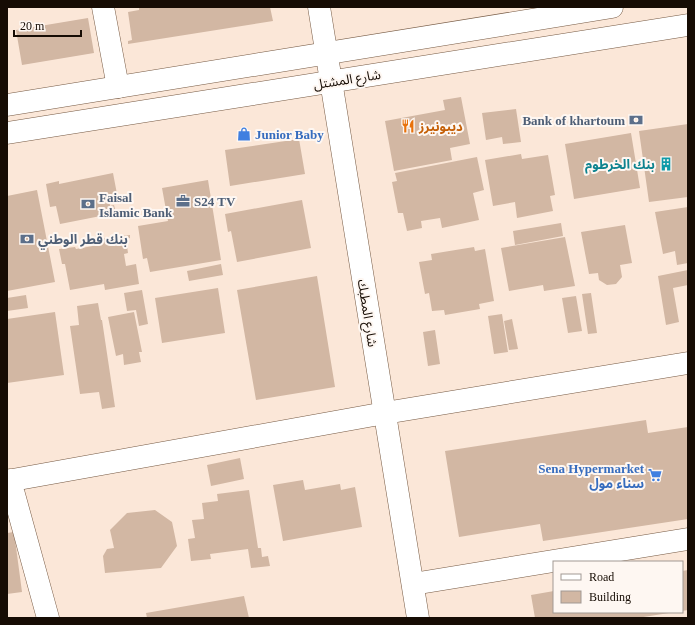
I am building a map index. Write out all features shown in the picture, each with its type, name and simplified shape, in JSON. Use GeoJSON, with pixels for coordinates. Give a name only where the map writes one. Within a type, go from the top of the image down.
{"type":"FeatureCollection","features":[{"type":"Feature","properties":{"kind":"street"},"geometry":{"type":"LineString","coordinates":[[103,7],[118,87]]}},
{"type":"Feature","properties":{"kind":"street","name":"شارع المطبك"},"geometry":{"type":"LineString","coordinates":[[319,7],[418,618]]}},
{"type":"Feature","properties":{"kind":"street"},"geometry":{"type":"LineString","coordinates":[[7,105],[612,7]]}},
{"type":"Feature","properties":{"kind":"street","name":"شارع المشتل"},"geometry":{"type":"LineString","coordinates":[[7,133],[688,25]]}},
{"type":"Feature","properties":{"kind":"street"},"geometry":{"type":"LineString","coordinates":[[48,618],[9,480],[385,413],[688,363]]}},
{"type":"Feature","properties":{"kind":"street"},"geometry":{"type":"LineString","coordinates":[[554,561],[688,539]]}},
{"type":"Feature","properties":{"kind":"street"},"geometry":{"type":"LineString","coordinates":[[413,584],[553,561]]}},
{"type":"Feature","properties":{"kind":"building"},"geometry":{"type":"Polygon","coordinates":[[[139,7],[270,7],[273,21],[128,44],[128,41],[132,40],[128,12],[139,10],[139,7]]]}},
{"type":"Feature","properties":{"kind":"building"},"geometry":{"type":"Polygon","coordinates":[[[88,18],[94,53],[22,65],[16,30],[88,18]]]}},
{"type":"Feature","properties":{"kind":"building"},"geometry":{"type":"Polygon","coordinates":[[[461,97],[470,144],[450,148],[452,160],[394,171],[385,121],[445,110],[443,100],[461,97]]]}},
{"type":"Feature","properties":{"kind":"building"},"geometry":{"type":"Polygon","coordinates":[[[516,109],[521,142],[503,144],[502,137],[486,140],[482,113],[516,109]]]}},
{"type":"Feature","properties":{"kind":"building","name":"بنك الخرطوم"},"geometry":{"type":"Polygon","coordinates":[[[688,124],[688,197],[649,202],[639,131],[688,124]]]}},
{"type":"Feature","properties":{"kind":"building"},"geometry":{"type":"Polygon","coordinates":[[[631,133],[640,188],[574,199],[565,144],[631,133]]]}},
{"type":"Feature","properties":{"kind":"building"},"geometry":{"type":"Polygon","coordinates":[[[299,139],[305,174],[230,186],[225,150],[299,139]]]}},
{"type":"Feature","properties":{"kind":"building"},"geometry":{"type":"Polygon","coordinates":[[[521,154],[522,159],[548,155],[555,195],[550,196],[553,211],[517,218],[515,202],[493,206],[485,160],[521,154]]]}},
{"type":"Feature","properties":{"kind":"building"},"geometry":{"type":"Polygon","coordinates":[[[477,157],[484,190],[473,193],[479,220],[442,228],[440,218],[421,221],[422,228],[407,231],[403,213],[398,213],[392,182],[397,181],[395,173],[477,157]]]}},
{"type":"Feature","properties":{"kind":"building"},"geometry":{"type":"Polygon","coordinates":[[[113,173],[117,194],[109,196],[110,206],[114,205],[116,213],[60,224],[56,206],[50,207],[46,184],[59,181],[59,184],[113,173]]]}},
{"type":"Feature","properties":{"kind":"building"},"geometry":{"type":"Polygon","coordinates":[[[208,180],[221,260],[150,272],[147,258],[143,259],[138,226],[168,221],[162,188],[208,180]]]}},
{"type":"Feature","properties":{"kind":"building","name":"بنك قطر الوطني"},"geometry":{"type":"Polygon","coordinates":[[[37,190],[55,282],[7,291],[7,196],[37,190]]]}},
{"type":"Feature","properties":{"kind":"building"},"geometry":{"type":"Polygon","coordinates":[[[302,200],[311,248],[237,262],[231,231],[228,232],[225,214],[302,200]]]}},
{"type":"Feature","properties":{"kind":"building"},"geometry":{"type":"Polygon","coordinates":[[[688,207],[688,263],[677,265],[675,251],[663,254],[655,212],[688,207]]]}},
{"type":"Feature","properties":{"kind":"building"},"geometry":{"type":"Polygon","coordinates":[[[561,223],[563,236],[515,245],[513,231],[561,223]]]}},
{"type":"Feature","properties":{"kind":"building"},"geometry":{"type":"Polygon","coordinates":[[[625,225],[632,263],[620,265],[622,277],[616,284],[607,285],[599,280],[598,273],[589,274],[581,232],[625,225]]]}},
{"type":"Feature","properties":{"kind":"building"},"geometry":{"type":"Polygon","coordinates":[[[130,235],[130,238],[126,239],[128,253],[124,254],[126,266],[136,264],[139,284],[105,290],[104,284],[70,290],[65,264],[62,264],[59,249],[75,247],[76,249],[98,245],[98,239],[130,235]]]}},
{"type":"Feature","properties":{"kind":"building"},"geometry":{"type":"Polygon","coordinates":[[[565,237],[575,286],[544,291],[543,285],[509,291],[501,248],[565,237]]]}},
{"type":"Feature","properties":{"kind":"building"},"geometry":{"type":"Polygon","coordinates":[[[474,247],[475,251],[485,249],[494,301],[479,304],[480,309],[445,315],[444,310],[432,311],[429,293],[425,294],[419,262],[432,260],[431,254],[474,247]]]}},
{"type":"Feature","properties":{"kind":"building"},"geometry":{"type":"Polygon","coordinates":[[[221,264],[223,275],[189,281],[187,271],[221,264]]]}},
{"type":"Feature","properties":{"kind":"building"},"geometry":{"type":"Polygon","coordinates":[[[688,270],[688,285],[673,288],[679,322],[666,325],[658,276],[688,270]]]}},
{"type":"Feature","properties":{"kind":"building"},"geometry":{"type":"Polygon","coordinates":[[[317,276],[335,387],[256,400],[237,290],[317,276]]]}},
{"type":"Feature","properties":{"kind":"building"},"geometry":{"type":"Polygon","coordinates":[[[218,288],[225,333],[162,343],[155,298],[218,288]]]}},
{"type":"Feature","properties":{"kind":"building"},"geometry":{"type":"Polygon","coordinates":[[[142,290],[148,324],[139,326],[136,310],[127,311],[124,293],[142,290]]]}},
{"type":"Feature","properties":{"kind":"building"},"geometry":{"type":"Polygon","coordinates":[[[591,293],[597,333],[588,334],[582,294],[591,293]]]}},
{"type":"Feature","properties":{"kind":"building"},"geometry":{"type":"Polygon","coordinates":[[[26,295],[28,308],[7,311],[7,298],[26,295]]]}},
{"type":"Feature","properties":{"kind":"building"},"geometry":{"type":"Polygon","coordinates":[[[576,296],[582,331],[568,333],[562,298],[576,296]]]}},
{"type":"Feature","properties":{"kind":"building"},"geometry":{"type":"Polygon","coordinates":[[[98,303],[102,320],[115,407],[102,409],[99,392],[80,394],[70,326],[79,325],[77,306],[98,303]]]}},
{"type":"Feature","properties":{"kind":"building"},"geometry":{"type":"Polygon","coordinates":[[[55,312],[64,375],[7,383],[7,319],[55,312]]]}},
{"type":"Feature","properties":{"kind":"building"},"geometry":{"type":"Polygon","coordinates":[[[134,312],[142,352],[139,352],[141,362],[124,365],[123,354],[116,356],[108,317],[134,312]]]}},
{"type":"Feature","properties":{"kind":"building"},"geometry":{"type":"Polygon","coordinates":[[[502,314],[508,352],[494,354],[488,316],[502,314]]]}},
{"type":"Feature","properties":{"kind":"building"},"geometry":{"type":"Polygon","coordinates":[[[512,319],[518,349],[509,350],[504,321],[512,319]]]}},
{"type":"Feature","properties":{"kind":"building"},"geometry":{"type":"Polygon","coordinates":[[[435,330],[440,364],[428,366],[423,332],[435,330]]]}},
{"type":"Feature","properties":{"kind":"building"},"geometry":{"type":"Polygon","coordinates":[[[646,420],[648,433],[688,427],[688,519],[543,541],[540,524],[459,537],[445,451],[646,420]]]}},
{"type":"Feature","properties":{"kind":"building"},"geometry":{"type":"Polygon","coordinates":[[[240,458],[244,479],[211,486],[207,465],[240,458]]]}},
{"type":"Feature","properties":{"kind":"building"},"geometry":{"type":"Polygon","coordinates":[[[303,480],[305,490],[340,484],[341,490],[355,487],[362,527],[283,541],[273,485],[303,480]]]}},
{"type":"Feature","properties":{"kind":"building"},"geometry":{"type":"Polygon","coordinates":[[[249,490],[258,548],[261,548],[262,557],[268,556],[270,566],[251,568],[248,549],[210,554],[211,559],[191,561],[188,539],[195,538],[192,520],[204,519],[202,503],[218,501],[217,494],[249,490]]]}},
{"type":"Feature","properties":{"kind":"building"},"geometry":{"type":"Polygon","coordinates":[[[155,510],[172,522],[177,546],[161,568],[105,573],[103,556],[107,549],[114,548],[110,530],[127,513],[155,510]]]}},
{"type":"Feature","properties":{"kind":"building"},"geometry":{"type":"Polygon","coordinates":[[[14,532],[22,592],[7,594],[7,533],[14,532]]]}},
{"type":"Feature","properties":{"kind":"building"},"geometry":{"type":"Polygon","coordinates":[[[688,570],[688,610],[683,611],[683,571],[688,570]]]}},
{"type":"Feature","properties":{"kind":"building"},"geometry":{"type":"Polygon","coordinates":[[[553,591],[553,613],[669,613],[637,618],[535,618],[531,595],[553,591]]]}},
{"type":"Feature","properties":{"kind":"building"},"geometry":{"type":"Polygon","coordinates":[[[244,596],[249,618],[147,618],[146,613],[244,596]]]}},
{"type":"Feature","properties":{"kind":"place","name":"Bank of khartoum"},"geometry":{"type":"Point","coordinates":[636,120]}},
{"type":"Feature","properties":{"kind":"place","name":"ديبونيرز"},"geometry":{"type":"Point","coordinates":[408,126]}},
{"type":"Feature","properties":{"kind":"place","name":"Junior Baby"},"geometry":{"type":"Point","coordinates":[244,134]}},
{"type":"Feature","properties":{"kind":"place","name":"بنك الخرطوم"},"geometry":{"type":"Point","coordinates":[666,164]}},
{"type":"Feature","properties":{"kind":"place","name":"S24 TV"},"geometry":{"type":"Point","coordinates":[183,201]}},
{"type":"Feature","properties":{"kind":"place","name":"Faisal Islamic Bank"},"geometry":{"type":"Point","coordinates":[88,204]}},
{"type":"Feature","properties":{"kind":"place","name":"بنك قطر الوطني"},"geometry":{"type":"Point","coordinates":[27,239]}},
{"type":"Feature","properties":{"kind":"place","name":"Sena Hypermarket سناء مول"},"geometry":{"type":"Point","coordinates":[655,475]}}]}
